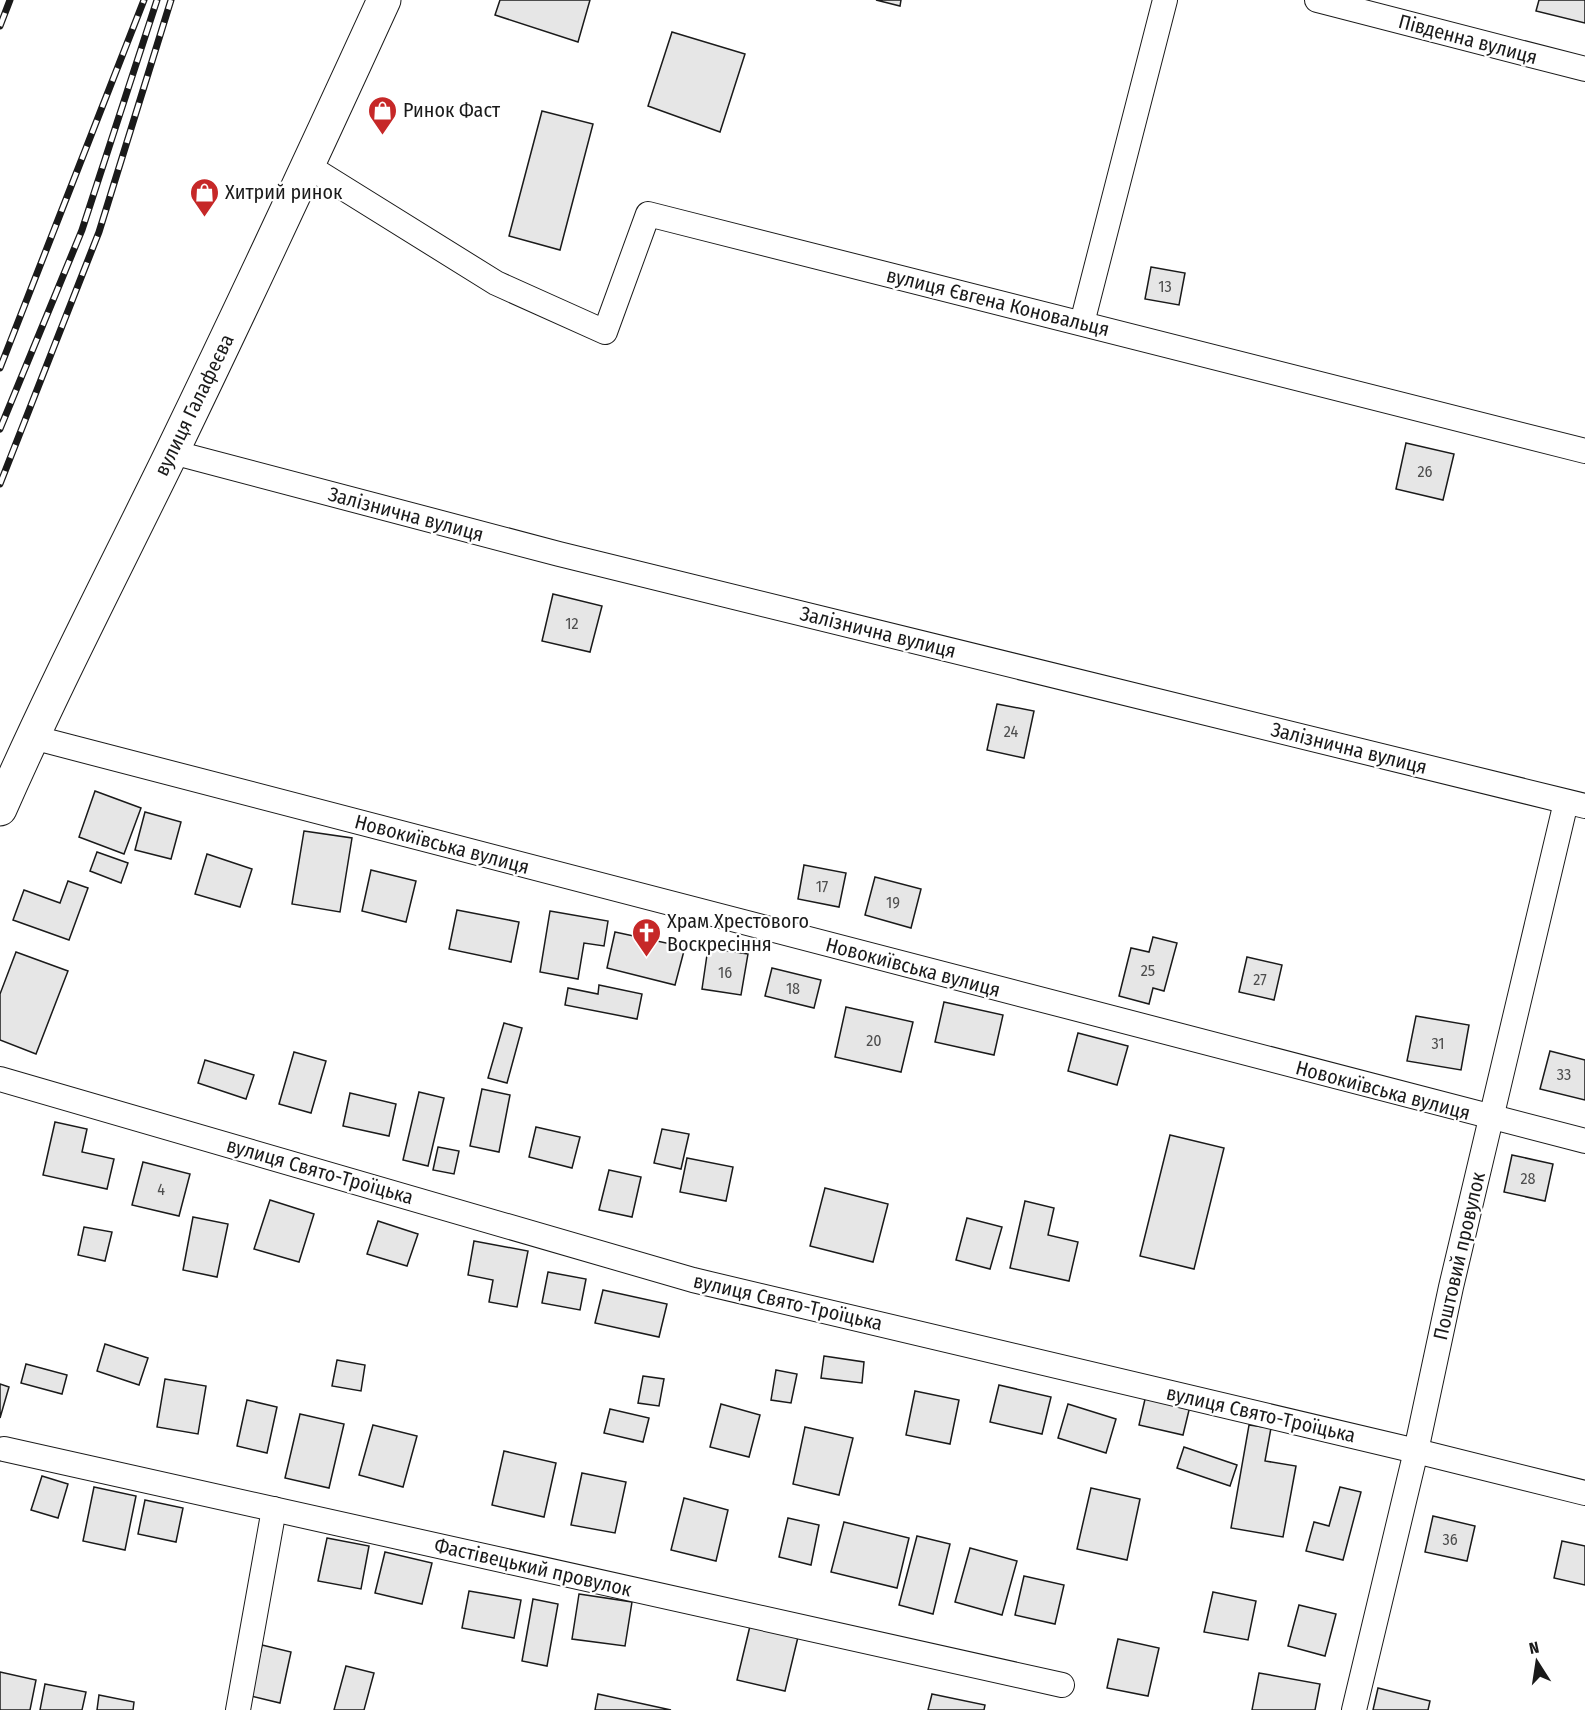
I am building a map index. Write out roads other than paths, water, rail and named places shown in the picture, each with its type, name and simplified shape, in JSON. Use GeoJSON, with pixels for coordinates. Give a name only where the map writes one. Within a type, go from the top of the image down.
{"type":"FeatureCollection","features":[{"type":"Feature","properties":{"kind":"street","name":"вулиця Галафеєва"},"geometry":{"type":"LineString","coordinates":[[0,808],[32,737],[172,452],[308,166],[384,0]]}},
{"type":"Feature","properties":{"kind":"street"},"geometry":{"type":"LineString","coordinates":[[1082,323],[1165,0]]}},
{"type":"Feature","properties":{"kind":"street","name":"Південна вулиця"},"geometry":{"type":"LineString","coordinates":[[1317,0],[1585,69]]}},
{"type":"Feature","properties":{"kind":"street","name":"вулиця Євгена Коновальця"},"geometry":{"type":"LineString","coordinates":[[308,166],[496,283],[605,332],[648,214],[1585,450]]}},
{"type":"Feature","properties":{"kind":"street","name":"Залізнична вулиця"},"geometry":{"type":"LineString","coordinates":[[172,452],[560,554],[1576,804]]}},
{"type":"Feature","properties":{"kind":"street","name":"Новокиївська вулиця"},"geometry":{"type":"LineString","coordinates":[[32,737],[1585,1141]]}},
{"type":"Feature","properties":{"kind":"street","name":"Поштовий провулок"},"geometry":{"type":"LineString","coordinates":[[1354,1710],[1416,1451],[1451,1287],[1491,1118],[1576,804]]}},
{"type":"Feature","properties":{"kind":"street","name":"вулиця Свято-Троїцька"},"geometry":{"type":"LineString","coordinates":[[0,1078],[693,1280],[1416,1451],[1585,1494]]}},
{"type":"Feature","properties":{"kind":"street","name":"Фастівецький провулок"},"geometry":{"type":"LineString","coordinates":[[4,1449],[1062,1685]]}},
{"type":"Feature","properties":{"kind":"street"},"geometry":{"type":"LineString","coordinates":[[238,1710],[274,1509]]}},
{"type":"Feature","properties":{"kind":"railway"},"geometry":{"type":"LineString","coordinates":[[0,26],[10,0]]}},
{"type":"Feature","properties":{"kind":"railway"},"geometry":{"type":"LineString","coordinates":[[0,368],[144,0]]}},
{"type":"Feature","properties":{"kind":"railway"},"geometry":{"type":"LineString","coordinates":[[0,429],[82,230],[157,0]]}},
{"type":"Feature","properties":{"kind":"railway"},"geometry":{"type":"LineString","coordinates":[[0,484],[99,232],[171,0]]}},
{"type":"Feature","properties":{"kind":"place","name":"Ринок Фаст"},"geometry":{"type":"Point","coordinates":[382,136]}},
{"type":"Feature","properties":{"kind":"place","name":"Хитрий ринок"},"geometry":{"type":"Point","coordinates":[204,218]}},
{"type":"Feature","properties":{"kind":"place","name":"Храм Хрестового Воскресіння"},"geometry":{"type":"Point","coordinates":[646,958]}}]}
